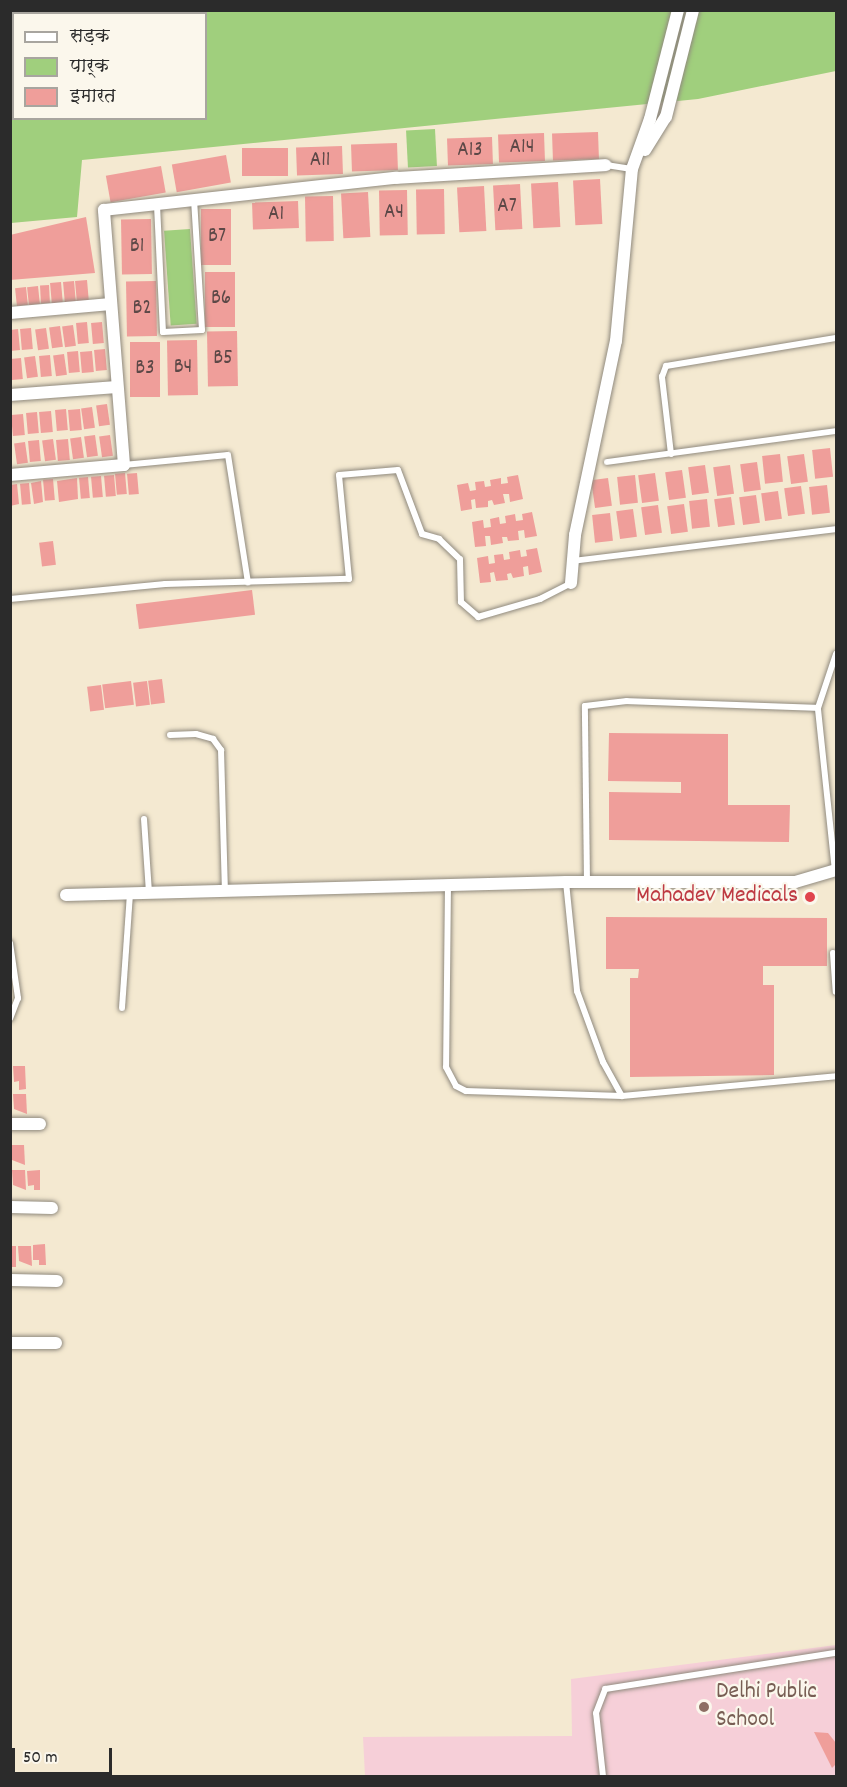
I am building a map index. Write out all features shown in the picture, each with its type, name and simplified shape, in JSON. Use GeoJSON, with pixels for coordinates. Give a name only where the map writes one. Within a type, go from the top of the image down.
{"type":"FeatureCollection","features":[{"type":"Feature","properties":{"kind":"street"},"geometry":{"type":"LineString","coordinates":[[571,584],[572,561],[616,341],[632,169],[650,119],[678,10]]}},
{"type":"Feature","properties":{"kind":"street"},"geometry":{"type":"LineString","coordinates":[[632,169],[666,117],[693,10]]}},
{"type":"Feature","properties":{"kind":"street"},"geometry":{"type":"LineString","coordinates":[[10,475],[124,465],[104,210],[396,178],[606,165]]}},
{"type":"Feature","properties":{"kind":"street"},"geometry":{"type":"LineString","coordinates":[[10,313],[111,304]]}},
{"type":"Feature","properties":{"kind":"street"},"geometry":{"type":"LineString","coordinates":[[10,395],[117,387]]}},
{"type":"Feature","properties":{"kind":"street"},"geometry":{"type":"LineString","coordinates":[[66,895],[566,882],[795,882],[836,871]]}},
{"type":"Feature","properties":{"kind":"street"},"geometry":{"type":"LineString","coordinates":[[10,1124],[40,1124]]}},
{"type":"Feature","properties":{"kind":"street"},"geometry":{"type":"LineString","coordinates":[[10,1207],[52,1208]]}},
{"type":"Feature","properties":{"kind":"street"},"geometry":{"type":"LineString","coordinates":[[10,1280],[57,1281]]}},
{"type":"Feature","properties":{"kind":"street"},"geometry":{"type":"LineString","coordinates":[[10,1343],[56,1343]]}},
{"type":"Feature","properties":{"kind":"lane"},"geometry":{"type":"LineString","coordinates":[[606,165],[632,169]]}},
{"type":"Feature","properties":{"kind":"lane"},"geometry":{"type":"LineString","coordinates":[[157,205],[163,333],[202,330],[194,201]]}},
{"type":"Feature","properties":{"kind":"lane"},"geometry":{"type":"LineString","coordinates":[[672,454],[662,377],[666,366],[837,338]]}},
{"type":"Feature","properties":{"kind":"lane"},"geometry":{"type":"LineString","coordinates":[[607,462],[837,430]]}},
{"type":"Feature","properties":{"kind":"lane"},"geometry":{"type":"LineString","coordinates":[[124,465],[228,455],[248,582]]}},
{"type":"Feature","properties":{"kind":"lane"},"geometry":{"type":"LineString","coordinates":[[10,599],[165,584],[349,579],[339,475],[398,470],[422,534],[439,539],[460,559],[461,602],[478,617],[540,599],[571,584]]}},
{"type":"Feature","properties":{"kind":"lane"},"geometry":{"type":"LineString","coordinates":[[572,561],[837,529]]}},
{"type":"Feature","properties":{"kind":"lane"},"geometry":{"type":"LineString","coordinates":[[836,871],[818,708],[837,654]]}},
{"type":"Feature","properties":{"kind":"lane"},"geometry":{"type":"LineString","coordinates":[[587,882],[585,706],[627,701],[818,708]]}},
{"type":"Feature","properties":{"kind":"lane"},"geometry":{"type":"LineString","coordinates":[[170,735],[196,734],[213,739],[221,750],[225,890]]}},
{"type":"Feature","properties":{"kind":"lane"},"geometry":{"type":"LineString","coordinates":[[144,819],[149,892]]}},
{"type":"Feature","properties":{"kind":"lane"},"geometry":{"type":"LineString","coordinates":[[566,882],[577,991],[603,1062],[622,1096]]}},
{"type":"Feature","properties":{"kind":"lane"},"geometry":{"type":"LineString","coordinates":[[448,885],[446,1067],[456,1086],[466,1091],[622,1096],[837,1076]]}},
{"type":"Feature","properties":{"kind":"lane"},"geometry":{"type":"LineString","coordinates":[[122,1008],[129,892]]}},
{"type":"Feature","properties":{"kind":"lane"},"geometry":{"type":"LineString","coordinates":[[10,943],[18,998],[10,1019]]}},
{"type":"Feature","properties":{"kind":"lane"},"geometry":{"type":"LineString","coordinates":[[833,953],[837,992]]}},
{"type":"Feature","properties":{"kind":"lane"},"geometry":{"type":"LineString","coordinates":[[603,1776],[596,1713],[605,1689],[837,1653]]}},
{"type":"Feature","properties":{"kind":"shaded area","name":"Delhi Public School"},"geometry":{"type":"Polygon","coordinates":[[[836,1645],[836,1776],[365,1776],[363,1737],[572,1736],[571,1679],[836,1645]]]}},
{"type":"Feature","properties":{"kind":"green space"},"geometry":{"type":"Polygon","coordinates":[[[11,11],[836,11],[836,71],[698,99],[82,160],[77,217],[11,223],[11,11]]]}},
{"type":"Feature","properties":{"kind":"green space"},"geometry":{"type":"Polygon","coordinates":[[[435,129],[437,166],[408,167],[406,131],[435,129]]]}},
{"type":"Feature","properties":{"kind":"green space"},"geometry":{"type":"Polygon","coordinates":[[[190,229],[197,324],[171,326],[164,231],[190,229]]]}},
{"type":"Feature","properties":{"kind":"building"},"geometry":{"type":"Polygon","coordinates":[[[598,132],[599,159],[553,161],[552,134],[598,132]]]}},
{"type":"Feature","properties":{"kind":"building"},"geometry":{"type":"Polygon","coordinates":[[[544,133],[545,161],[499,163],[498,135],[544,133]]]}},
{"type":"Feature","properties":{"kind":"building"},"geometry":{"type":"Polygon","coordinates":[[[492,137],[493,164],[448,166],[447,139],[492,137]]]}},
{"type":"Feature","properties":{"kind":"building"},"geometry":{"type":"Polygon","coordinates":[[[397,143],[398,170],[352,172],[351,145],[397,143]]]}},
{"type":"Feature","properties":{"kind":"building"},"geometry":{"type":"Polygon","coordinates":[[[342,146],[343,174],[297,176],[296,148],[342,146]]]}},
{"type":"Feature","properties":{"kind":"building"},"geometry":{"type":"Polygon","coordinates":[[[242,148],[288,148],[288,176],[242,176],[242,148]]]}},
{"type":"Feature","properties":{"kind":"building"},"geometry":{"type":"Polygon","coordinates":[[[226,155],[231,183],[177,192],[172,165],[226,155]]]}},
{"type":"Feature","properties":{"kind":"building"},"geometry":{"type":"Polygon","coordinates":[[[161,166],[166,193],[111,202],[106,176],[161,166]]]}},
{"type":"Feature","properties":{"kind":"building"},"geometry":{"type":"Polygon","coordinates":[[[600,179],[602,224],[575,225],[573,180],[600,179]]]}},
{"type":"Feature","properties":{"kind":"building"},"geometry":{"type":"Polygon","coordinates":[[[558,182],[560,227],[533,228],[531,183],[558,182]]]}},
{"type":"Feature","properties":{"kind":"building"},"geometry":{"type":"Polygon","coordinates":[[[520,184],[522,229],[495,230],[493,185],[520,184]]]}},
{"type":"Feature","properties":{"kind":"building"},"geometry":{"type":"Polygon","coordinates":[[[484,186],[486,231],[459,232],[457,187],[484,186]]]}},
{"type":"Feature","properties":{"kind":"building"},"geometry":{"type":"Polygon","coordinates":[[[416,189],[444,189],[445,234],[417,234],[416,189]]]}},
{"type":"Feature","properties":{"kind":"building"},"geometry":{"type":"Polygon","coordinates":[[[379,190],[407,190],[408,235],[380,235],[379,190]]]}},
{"type":"Feature","properties":{"kind":"building"},"geometry":{"type":"Polygon","coordinates":[[[368,192],[370,237],[343,238],[341,193],[368,192]]]}},
{"type":"Feature","properties":{"kind":"building"},"geometry":{"type":"Polygon","coordinates":[[[305,196],[333,196],[334,241],[306,241],[305,196]]]}},
{"type":"Feature","properties":{"kind":"building"},"geometry":{"type":"Polygon","coordinates":[[[298,201],[299,228],[253,230],[252,203],[298,201]]]}},
{"type":"Feature","properties":{"kind":"building"},"geometry":{"type":"Polygon","coordinates":[[[201,209],[231,209],[231,265],[201,265],[201,209]]]}},
{"type":"Feature","properties":{"kind":"building"},"geometry":{"type":"Polygon","coordinates":[[[86,217],[95,273],[10,280],[10,235],[86,217]]]}},
{"type":"Feature","properties":{"kind":"building"},"geometry":{"type":"Polygon","coordinates":[[[151,219],[152,274],[122,275],[121,220],[151,219]]]}},
{"type":"Feature","properties":{"kind":"building"},"geometry":{"type":"Polygon","coordinates":[[[205,272],[235,272],[235,327],[205,327],[205,272]]]}},
{"type":"Feature","properties":{"kind":"building"},"geometry":{"type":"Polygon","coordinates":[[[87,280],[89,301],[77,302],[75,281],[87,280]]]}},
{"type":"Feature","properties":{"kind":"building"},"geometry":{"type":"Polygon","coordinates":[[[74,281],[76,302],[65,303],[63,282],[74,281]]]}},
{"type":"Feature","properties":{"kind":"building"},"geometry":{"type":"Polygon","coordinates":[[[156,281],[157,336],[127,337],[126,282],[156,281]]]}},
{"type":"Feature","properties":{"kind":"building"},"geometry":{"type":"Polygon","coordinates":[[[61,282],[63,303],[52,304],[50,283],[61,282]]]}},
{"type":"Feature","properties":{"kind":"building"},"geometry":{"type":"Polygon","coordinates":[[[40,285],[49,285],[50,303],[41,303],[40,285]]]}},
{"type":"Feature","properties":{"kind":"building"},"geometry":{"type":"Polygon","coordinates":[[[38,286],[40,304],[29,305],[27,287],[38,286]]]}},
{"type":"Feature","properties":{"kind":"building"},"geometry":{"type":"Polygon","coordinates":[[[26,287],[28,305],[17,306],[15,288],[26,287]]]}},
{"type":"Feature","properties":{"kind":"building"},"geometry":{"type":"Polygon","coordinates":[[[87,322],[89,343],[78,344],[76,323],[87,322]]]}},
{"type":"Feature","properties":{"kind":"building"},"geometry":{"type":"Polygon","coordinates":[[[102,322],[104,343],[93,344],[91,323],[102,322]]]}},
{"type":"Feature","properties":{"kind":"building"},"geometry":{"type":"Polygon","coordinates":[[[73,325],[76,346],[65,347],[62,327],[73,325]]]}},
{"type":"Feature","properties":{"kind":"building"},"geometry":{"type":"Polygon","coordinates":[[[60,326],[63,347],[52,348],[49,328],[60,326]]]}},
{"type":"Feature","properties":{"kind":"building"},"geometry":{"type":"Polygon","coordinates":[[[31,328],[33,349],[22,350],[20,329],[31,328]]]}},
{"type":"Feature","properties":{"kind":"building"},"geometry":{"type":"Polygon","coordinates":[[[46,328],[49,349],[38,350],[35,330],[46,328]]]}},
{"type":"Feature","properties":{"kind":"building"},"geometry":{"type":"Polygon","coordinates":[[[18,329],[20,350],[10,351],[10,330],[18,329]]]}},
{"type":"Feature","properties":{"kind":"building"},"geometry":{"type":"Polygon","coordinates":[[[237,331],[238,386],[208,387],[207,332],[237,331]]]}},
{"type":"Feature","properties":{"kind":"building"},"geometry":{"type":"Polygon","coordinates":[[[197,340],[198,395],[168,396],[167,341],[197,340]]]}},
{"type":"Feature","properties":{"kind":"building"},"geometry":{"type":"Polygon","coordinates":[[[130,342],[160,342],[160,397],[130,397],[130,342]]]}},
{"type":"Feature","properties":{"kind":"building"},"geometry":{"type":"Polygon","coordinates":[[[105,349],[107,370],[96,371],[94,350],[105,349]]]}},
{"type":"Feature","properties":{"kind":"building"},"geometry":{"type":"Polygon","coordinates":[[[78,351],[80,372],[69,373],[67,352],[78,351]]]}},
{"type":"Feature","properties":{"kind":"building"},"geometry":{"type":"Polygon","coordinates":[[[92,351],[94,372],[82,373],[80,352],[92,351]]]}},
{"type":"Feature","properties":{"kind":"building"},"geometry":{"type":"Polygon","coordinates":[[[64,354],[67,375],[56,376],[53,356],[64,354]]]}},
{"type":"Feature","properties":{"kind":"building"},"geometry":{"type":"Polygon","coordinates":[[[50,355],[52,376],[41,377],[39,356],[50,355]]]}},
{"type":"Feature","properties":{"kind":"building"},"geometry":{"type":"Polygon","coordinates":[[[35,356],[38,377],[27,378],[24,358],[35,356]]]}},
{"type":"Feature","properties":{"kind":"building"},"geometry":{"type":"Polygon","coordinates":[[[21,358],[23,379],[12,380],[10,359],[21,358]]]}},
{"type":"Feature","properties":{"kind":"building"},"geometry":{"type":"Polygon","coordinates":[[[107,404],[110,425],[99,426],[96,406],[107,404]]]}},
{"type":"Feature","properties":{"kind":"building"},"geometry":{"type":"Polygon","coordinates":[[[92,407],[95,428],[84,429],[81,409],[92,407]]]}},
{"type":"Feature","properties":{"kind":"building"},"geometry":{"type":"Polygon","coordinates":[[[66,409],[68,430],[57,431],[55,410],[66,409]]]}},
{"type":"Feature","properties":{"kind":"building"},"geometry":{"type":"Polygon","coordinates":[[[80,409],[82,430],[70,431],[68,410],[80,409]]]}},
{"type":"Feature","properties":{"kind":"building"},"geometry":{"type":"Polygon","coordinates":[[[51,411],[53,432],[41,433],[39,412],[51,411]]]}},
{"type":"Feature","properties":{"kind":"building"},"geometry":{"type":"Polygon","coordinates":[[[37,412],[39,433],[28,434],[26,413],[37,412]]]}},
{"type":"Feature","properties":{"kind":"building"},"geometry":{"type":"Polygon","coordinates":[[[23,414],[25,435],[13,436],[11,415],[23,414]]]}},
{"type":"Feature","properties":{"kind":"building"},"geometry":{"type":"Polygon","coordinates":[[[95,435],[98,456],[87,457],[84,437],[95,435]]]}},
{"type":"Feature","properties":{"kind":"building"},"geometry":{"type":"Polygon","coordinates":[[[110,435],[113,456],[102,457],[99,437],[110,435]]]}},
{"type":"Feature","properties":{"kind":"building"},"geometry":{"type":"Polygon","coordinates":[[[81,437],[84,458],[73,459],[70,439],[81,437]]]}},
{"type":"Feature","properties":{"kind":"building"},"geometry":{"type":"Polygon","coordinates":[[[53,439],[56,460],[45,461],[42,441],[53,439]]]}},
{"type":"Feature","properties":{"kind":"building"},"geometry":{"type":"Polygon","coordinates":[[[68,439],[70,460],[58,461],[56,440],[68,439]]]}},
{"type":"Feature","properties":{"kind":"building"},"geometry":{"type":"Polygon","coordinates":[[[39,440],[41,461],[30,462],[28,441],[39,440]]]}},
{"type":"Feature","properties":{"kind":"building"},"geometry":{"type":"Polygon","coordinates":[[[25,442],[28,463],[17,464],[14,444],[25,442]]]}},
{"type":"Feature","properties":{"kind":"building"},"geometry":{"type":"Polygon","coordinates":[[[830,448],[833,477],[815,479],[812,450],[830,448]]]}},
{"type":"Feature","properties":{"kind":"building"},"geometry":{"type":"Polygon","coordinates":[[[780,454],[783,482],[765,484],[762,456],[780,454]]]}},
{"type":"Feature","properties":{"kind":"building"},"geometry":{"type":"Polygon","coordinates":[[[804,454],[808,482],[791,484],[787,456],[804,454]]]}},
{"type":"Feature","properties":{"kind":"building"},"geometry":{"type":"Polygon","coordinates":[[[757,462],[761,490],[744,492],[740,464],[757,462]]]}},
{"type":"Feature","properties":{"kind":"building"},"geometry":{"type":"Polygon","coordinates":[[[705,465],[709,493],[692,495],[688,467],[705,465]]]}},
{"type":"Feature","properties":{"kind":"building"},"geometry":{"type":"Polygon","coordinates":[[[730,465],[734,494],[717,496],[713,467],[730,465]]]}},
{"type":"Feature","properties":{"kind":"building"},"geometry":{"type":"Polygon","coordinates":[[[682,470],[686,498],[669,500],[665,472],[682,470]]]}},
{"type":"Feature","properties":{"kind":"building"},"geometry":{"type":"Polygon","coordinates":[[[125,473],[127,494],[117,495],[115,474],[125,473]]]}},
{"type":"Feature","properties":{"kind":"building"},"geometry":{"type":"Polygon","coordinates":[[[137,473],[139,494],[129,495],[127,474],[137,473]]]}},
{"type":"Feature","properties":{"kind":"building"},"geometry":{"type":"Polygon","coordinates":[[[655,473],[659,501],[642,503],[638,475],[655,473]]]}},
{"type":"Feature","properties":{"kind":"building"},"geometry":{"type":"Polygon","coordinates":[[[114,475],[116,496],[106,497],[104,476],[114,475]]]}},
{"type":"Feature","properties":{"kind":"building"},"geometry":{"type":"Polygon","coordinates":[[[518,475],[523,499],[510,502],[509,494],[503,494],[505,503],[494,505],[492,500],[488,501],[488,507],[476,508],[475,499],[471,500],[472,509],[461,511],[457,485],[468,483],[470,491],[476,490],[475,482],[484,481],[485,487],[491,486],[490,480],[501,478],[501,484],[508,483],[507,477],[518,475]]]}},
{"type":"Feature","properties":{"kind":"building"},"geometry":{"type":"Polygon","coordinates":[[[635,475],[638,503],[620,505],[617,477],[635,475]]]}},
{"type":"Feature","properties":{"kind":"building"},"geometry":{"type":"Polygon","coordinates":[[[101,476],[103,497],[93,498],[91,477],[101,476]]]}},
{"type":"Feature","properties":{"kind":"building"},"geometry":{"type":"Polygon","coordinates":[[[88,477],[90,498],[81,499],[79,478],[88,477]]]}},
{"type":"Feature","properties":{"kind":"building"},"geometry":{"type":"Polygon","coordinates":[[[77,478],[78,499],[59,502],[57,481],[77,478]]]}},
{"type":"Feature","properties":{"kind":"building"},"geometry":{"type":"Polygon","coordinates":[[[608,478],[612,506],[595,508],[591,480],[608,478]]]}},
{"type":"Feature","properties":{"kind":"building"},"geometry":{"type":"Polygon","coordinates":[[[53,479],[55,500],[45,501],[43,480],[53,479]]]}},
{"type":"Feature","properties":{"kind":"building"},"geometry":{"type":"Polygon","coordinates":[[[41,481],[43,502],[34,504],[31,483],[41,481]]]}},
{"type":"Feature","properties":{"kind":"building"},"geometry":{"type":"Polygon","coordinates":[[[29,483],[31,504],[22,505],[20,484],[29,483]]]}},
{"type":"Feature","properties":{"kind":"building"},"geometry":{"type":"Polygon","coordinates":[[[17,484],[19,504],[10,506],[10,485],[17,484]]]}},
{"type":"Feature","properties":{"kind":"building"},"geometry":{"type":"Polygon","coordinates":[[[827,485],[830,513],[812,515],[809,487],[827,485]]]}},
{"type":"Feature","properties":{"kind":"building"},"geometry":{"type":"Polygon","coordinates":[[[801,486],[805,514],[788,516],[784,488],[801,486]]]}},
{"type":"Feature","properties":{"kind":"building"},"geometry":{"type":"Polygon","coordinates":[[[778,491],[782,519],[765,521],[761,493],[778,491]]]}},
{"type":"Feature","properties":{"kind":"building"},"geometry":{"type":"Polygon","coordinates":[[[756,495],[760,523],[743,525],[739,497],[756,495]]]}},
{"type":"Feature","properties":{"kind":"building"},"geometry":{"type":"Polygon","coordinates":[[[731,497],[735,525],[718,527],[714,499],[731,497]]]}},
{"type":"Feature","properties":{"kind":"building"},"geometry":{"type":"Polygon","coordinates":[[[707,499],[710,527],[692,529],[689,501],[707,499]]]}},
{"type":"Feature","properties":{"kind":"building"},"geometry":{"type":"Polygon","coordinates":[[[684,504],[688,532],[671,534],[667,506],[684,504]]]}},
{"type":"Feature","properties":{"kind":"building"},"geometry":{"type":"Polygon","coordinates":[[[658,505],[662,533],[645,535],[641,507],[658,505]]]}},
{"type":"Feature","properties":{"kind":"building"},"geometry":{"type":"Polygon","coordinates":[[[633,509],[637,537],[620,539],[616,511],[633,509]]]}},
{"type":"Feature","properties":{"kind":"building"},"geometry":{"type":"Polygon","coordinates":[[[532,512],[537,536],[525,538],[524,530],[518,531],[519,540],[508,541],[507,537],[502,537],[503,543],[491,545],[490,536],[485,536],[486,546],[475,547],[472,522],[483,520],[484,528],[491,527],[490,519],[499,517],[500,524],[506,523],[505,516],[515,514],[516,521],[523,520],[522,514],[532,512]]]}},
{"type":"Feature","properties":{"kind":"building"},"geometry":{"type":"Polygon","coordinates":[[[610,513],[613,541],[595,543],[592,515],[610,513]]]}},
{"type":"Feature","properties":{"kind":"building"},"geometry":{"type":"Polygon","coordinates":[[[53,541],[56,565],[42,567],[39,543],[53,541]]]}},
{"type":"Feature","properties":{"kind":"building"},"geometry":{"type":"Polygon","coordinates":[[[537,548],[542,572],[529,575],[528,566],[523,567],[524,576],[513,578],[511,573],[507,574],[508,580],[496,581],[494,572],[490,573],[491,582],[480,583],[477,558],[488,556],[489,564],[495,563],[494,555],[503,554],[504,560],[510,559],[509,552],[520,550],[521,557],[527,556],[526,550],[537,548]]]}},
{"type":"Feature","properties":{"kind":"building"},"geometry":{"type":"Polygon","coordinates":[[[252,590],[255,615],[139,629],[136,604],[252,590]]]}},
{"type":"Feature","properties":{"kind":"building"},"geometry":{"type":"Polygon","coordinates":[[[162,679],[165,703],[151,705],[148,681],[162,679]]]}},
{"type":"Feature","properties":{"kind":"building"},"geometry":{"type":"Polygon","coordinates":[[[131,681],[134,705],[105,708],[102,685],[131,681]]]}},
{"type":"Feature","properties":{"kind":"building"},"geometry":{"type":"Polygon","coordinates":[[[147,681],[150,705],[136,707],[133,683],[147,681]]]}},
{"type":"Feature","properties":{"kind":"building"},"geometry":{"type":"Polygon","coordinates":[[[101,685],[104,710],[90,712],[87,687],[101,685]]]}},
{"type":"Feature","properties":{"kind":"building"},"geometry":{"type":"Polygon","coordinates":[[[609,733],[728,734],[728,805],[790,805],[789,842],[609,840],[609,792],[681,793],[681,782],[608,781],[609,733]]]}},
{"type":"Feature","properties":{"kind":"building"},"geometry":{"type":"Polygon","coordinates":[[[606,917],[827,918],[827,966],[763,966],[763,985],[774,985],[774,1075],[630,1077],[630,978],[638,978],[639,969],[606,969],[606,917]]]}},
{"type":"Feature","properties":{"kind":"building"},"geometry":{"type":"Polygon","coordinates":[[[13,1066],[25,1066],[26,1089],[19,1090],[19,1081],[14,1082],[13,1066]]]}},
{"type":"Feature","properties":{"kind":"building"},"geometry":{"type":"Polygon","coordinates":[[[13,1094],[26,1094],[27,1114],[14,1109],[13,1094]]]}},
{"type":"Feature","properties":{"kind":"building"},"geometry":{"type":"Polygon","coordinates":[[[12,1145],[24,1145],[25,1165],[12,1160],[12,1145]]]}},
{"type":"Feature","properties":{"kind":"building"},"geometry":{"type":"Polygon","coordinates":[[[12,1170],[25,1170],[26,1190],[13,1185],[12,1170]]]}},
{"type":"Feature","properties":{"kind":"building"},"geometry":{"type":"Polygon","coordinates":[[[40,1170],[40,1190],[34,1190],[34,1185],[28,1186],[27,1171],[40,1170]]]}},
{"type":"Feature","properties":{"kind":"building"},"geometry":{"type":"Polygon","coordinates":[[[45,1244],[46,1265],[39,1265],[39,1260],[33,1260],[33,1245],[45,1244]]]}},
{"type":"Feature","properties":{"kind":"building"},"geometry":{"type":"Polygon","coordinates":[[[10,1246],[16,1246],[16,1267],[10,1267],[10,1246]]]}},
{"type":"Feature","properties":{"kind":"building"},"geometry":{"type":"Polygon","coordinates":[[[18,1246],[31,1246],[32,1266],[19,1261],[18,1246]]]}},
{"type":"Feature","properties":{"kind":"building"},"geometry":{"type":"Polygon","coordinates":[[[814,1732],[828,1733],[836,1743],[836,1764],[832,1768],[814,1732]]]}},
{"type":"Feature","properties":{"kind":"place","name":"Mahadev Medicals"},"geometry":{"type":"Point","coordinates":[810,897]}},
{"type":"Feature","properties":{"kind":"place","name":"Delhi Public School"},"geometry":{"type":"Point","coordinates":[704,1707]}}]}
